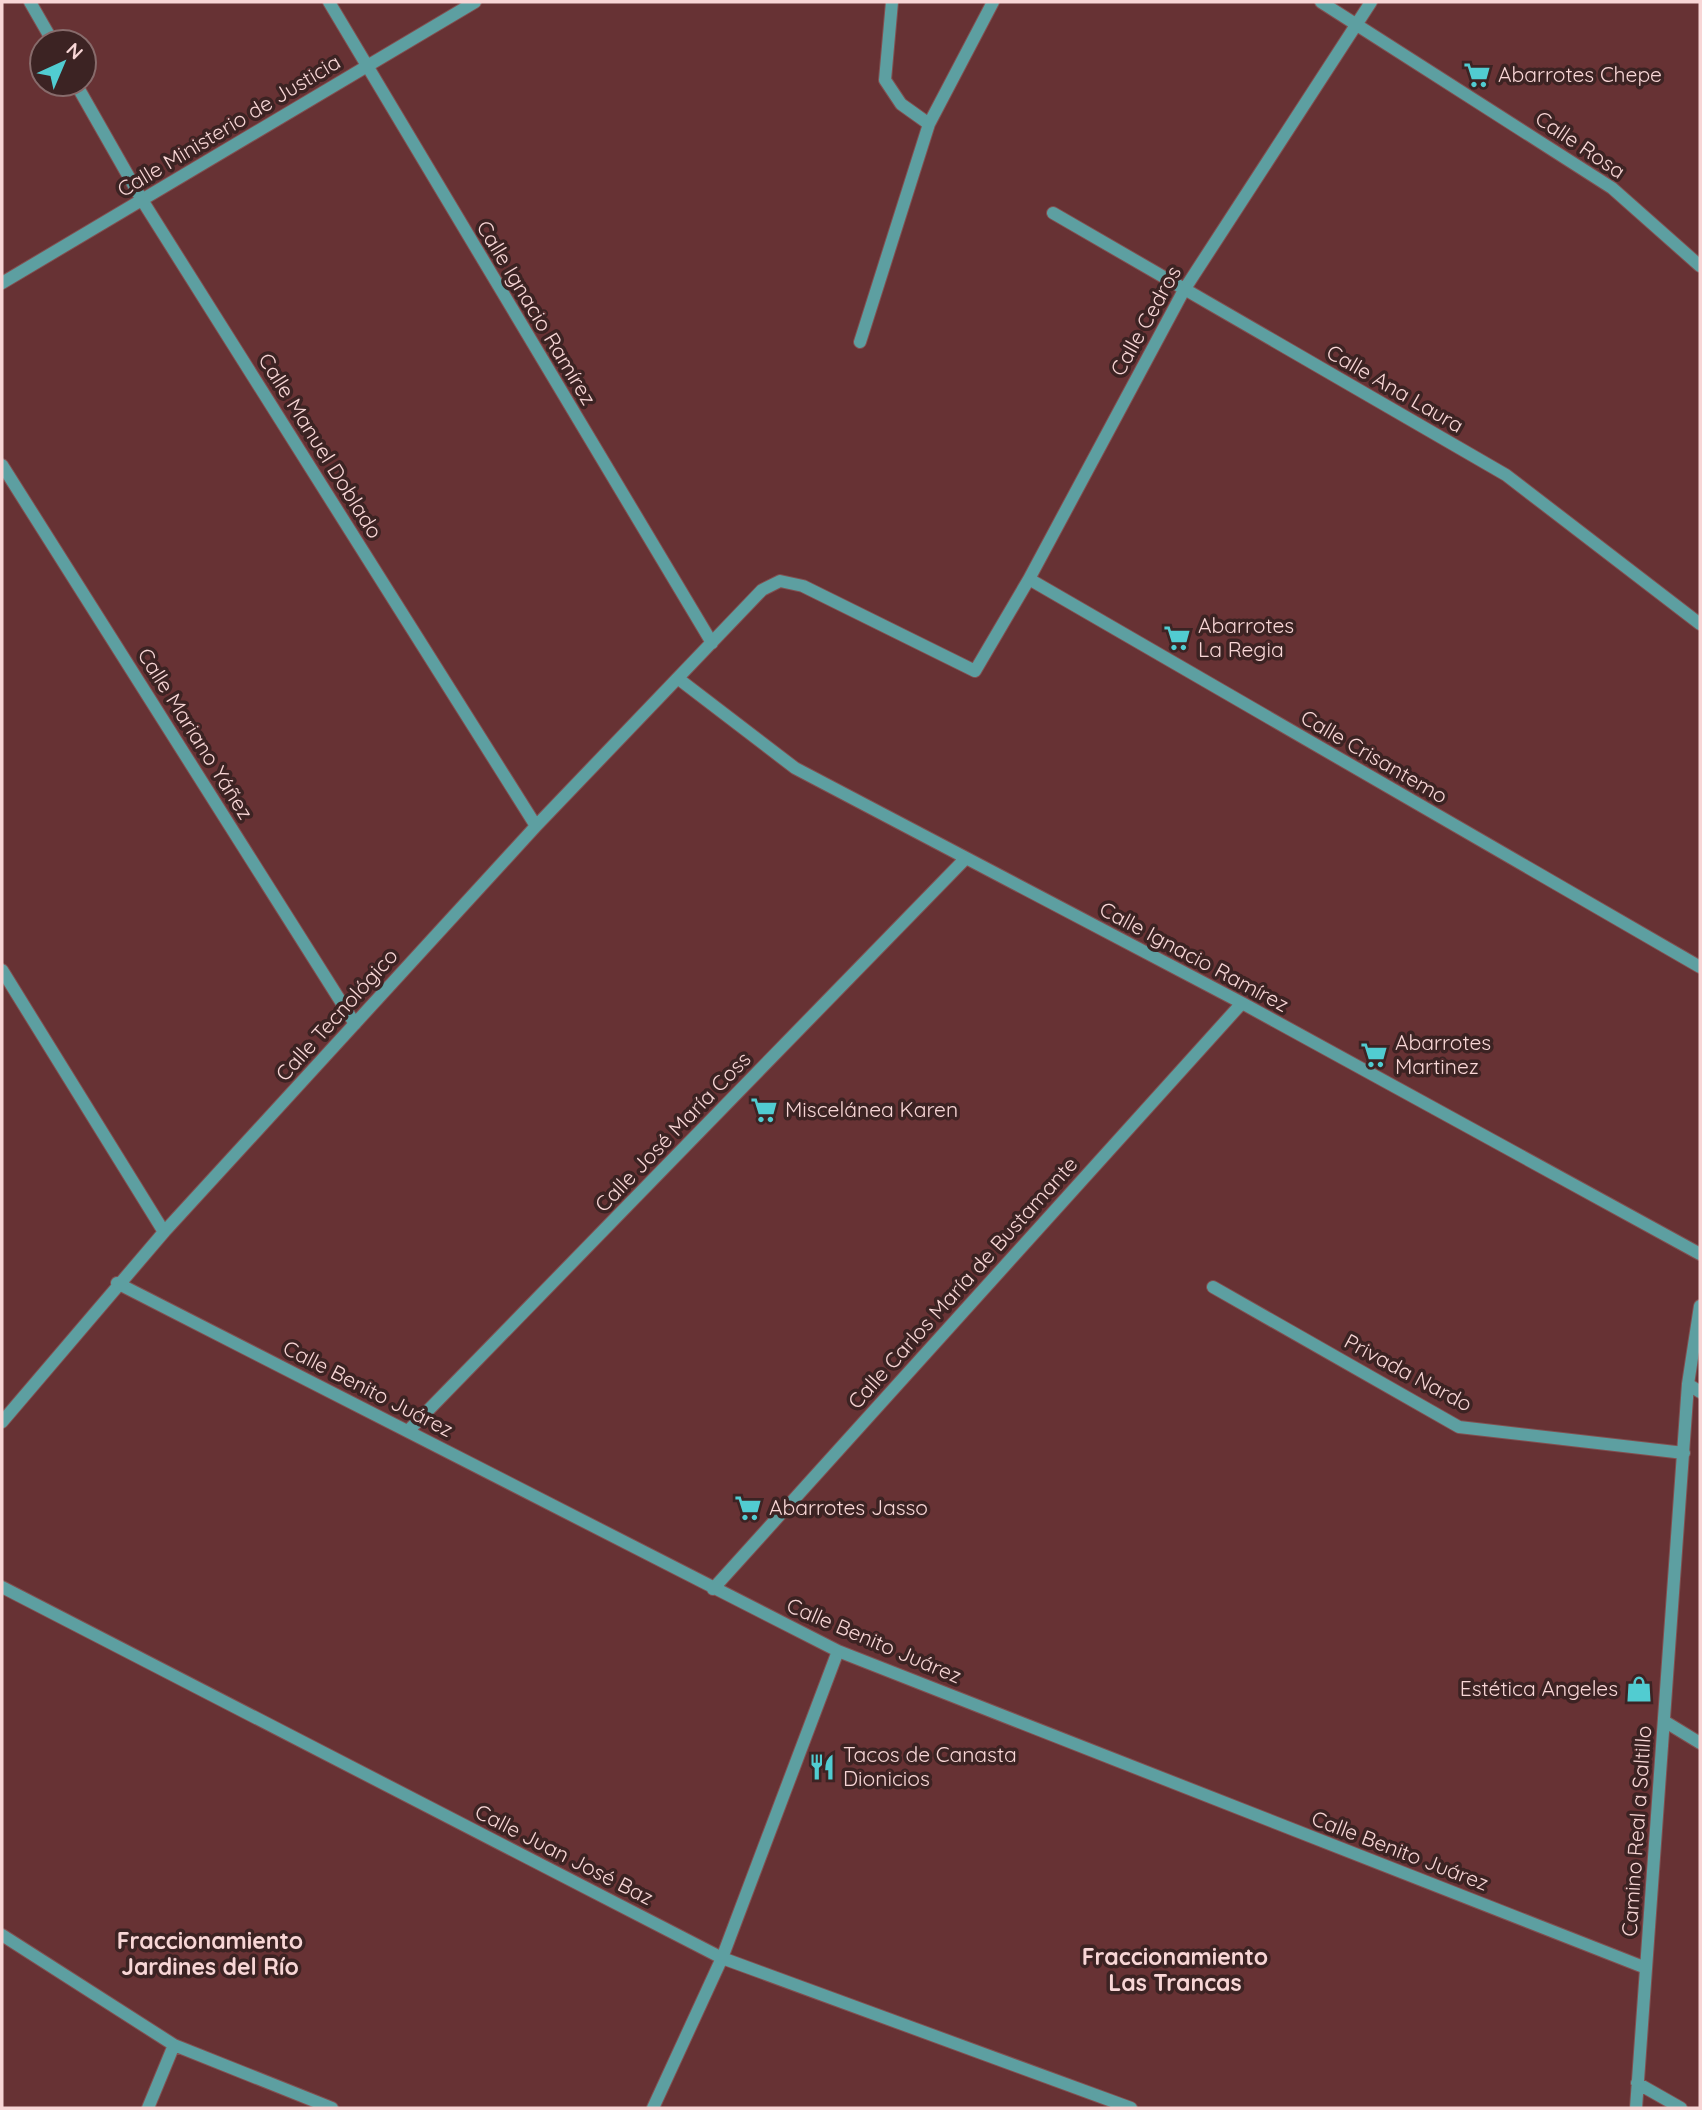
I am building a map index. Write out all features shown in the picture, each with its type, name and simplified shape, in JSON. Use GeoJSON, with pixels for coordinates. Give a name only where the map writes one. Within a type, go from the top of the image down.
{"type":"FeatureCollection","features":[{"type":"Feature","properties":{"kind":"street"},"geometry":{"type":"LineString","coordinates":[[30,2],[45,28]]}},
{"type":"Feature","properties":{"kind":"street","name":"Calle Ignacio Ramírez"},"geometry":{"type":"LineString","coordinates":[[329,2],[712,643]]}},
{"type":"Feature","properties":{"kind":"street","name":"Calle Ministerio de Justicia"},"geometry":{"type":"LineString","coordinates":[[2,283],[475,2]]}},
{"type":"Feature","properties":{"kind":"street"},"geometry":{"type":"LineString","coordinates":[[892,2],[885,80],[901,104],[929,124]]}},
{"type":"Feature","properties":{"kind":"street"},"geometry":{"type":"LineString","coordinates":[[860,342],[929,124],[993,2]]}},
{"type":"Feature","properties":{"kind":"street","name":"Calle Rosa"},"geometry":{"type":"LineString","coordinates":[[1321,2],[1359,23],[1612,188],[1700,266]]}},
{"type":"Feature","properties":{"kind":"street","name":"Calle Cedros"},"geometry":{"type":"LineString","coordinates":[[975,671],[1029,579],[1184,290],[1371,2]]}},
{"type":"Feature","properties":{"kind":"street","name":"Calle Manuel Doblado"},"geometry":{"type":"LineString","coordinates":[[84,98],[142,200],[536,826]]}},
{"type":"Feature","properties":{"kind":"street","name":"Calle Ana Laura"},"geometry":{"type":"LineString","coordinates":[[1053,213],[1506,475],[1700,624]]}},
{"type":"Feature","properties":{"kind":"street","name":"Calle Mariano Yáñez"},"geometry":{"type":"LineString","coordinates":[[2,465],[355,1024]]}},
{"type":"Feature","properties":{"kind":"street","name":"Calle Crisantemo"},"geometry":{"type":"LineString","coordinates":[[1029,579],[1700,967]]}},
{"type":"Feature","properties":{"kind":"street","name":"Calle Tecnológico"},"geometry":{"type":"LineString","coordinates":[[2,1422],[117,1283],[536,826],[680,680],[762,590],[780,581],[803,586],[975,671]]}},
{"type":"Feature","properties":{"kind":"street","name":"Calle Ignacio Ramírez"},"geometry":{"type":"LineString","coordinates":[[680,680],[795,768],[1242,1003],[1700,1254]]}},
{"type":"Feature","properties":{"kind":"street","name":"Calle José María Coss"},"geometry":{"type":"LineString","coordinates":[[408,1431],[965,859]]}},
{"type":"Feature","properties":{"kind":"street"},"geometry":{"type":"LineString","coordinates":[[2,970],[164,1232]]}},
{"type":"Feature","properties":{"kind":"street","name":"Calle Carlos María de Bustamante"},"geometry":{"type":"LineString","coordinates":[[713,1589],[1242,1003]]}},
{"type":"Feature","properties":{"kind":"street","name":"Calle Benito Juárez"},"geometry":{"type":"LineString","coordinates":[[117,1283],[838,1651],[1646,1968]]}},
{"type":"Feature","properties":{"kind":"street","name":"Privada Nardo"},"geometry":{"type":"LineString","coordinates":[[1213,1287],[1460,1427],[1684,1453]]}},
{"type":"Feature","properties":{"kind":"street","name":"Camino Real a Saltillo"},"geometry":{"type":"LineString","coordinates":[[1636,2108],[1688,1384],[1700,1306]]}},
{"type":"Feature","properties":{"kind":"street"},"geometry":{"type":"LineString","coordinates":[[1688,1384],[1700,1392]]}},
{"type":"Feature","properties":{"kind":"street","name":"Calle Juan José Baz"},"geometry":{"type":"LineString","coordinates":[[2,1587],[722,1958],[1131,2108]]}},
{"type":"Feature","properties":{"kind":"street"},"geometry":{"type":"LineString","coordinates":[[653,2108],[722,1958],[838,1651]]}},
{"type":"Feature","properties":{"kind":"street"},"geometry":{"type":"LineString","coordinates":[[1664,1721],[1700,1743]]}},
{"type":"Feature","properties":{"kind":"street"},"geometry":{"type":"LineString","coordinates":[[2,1935],[174,2045],[332,2108]]}},
{"type":"Feature","properties":{"kind":"street"},"geometry":{"type":"LineString","coordinates":[[148,2108],[174,2045]]}},
{"type":"Feature","properties":{"kind":"street"},"geometry":{"type":"LineString","coordinates":[[1637,2083],[1681,2108]]}},
{"type":"Feature","properties":{"kind":"place","name":"Abarrotes Chepe"},"geometry":{"type":"Point","coordinates":[1477,75]}},
{"type":"Feature","properties":{"kind":"place","name":"Abarrotes La Regia"},"geometry":{"type":"Point","coordinates":[1177,638]}},
{"type":"Feature","properties":{"kind":"place","name":"Abarrotes Martinez"},"geometry":{"type":"Point","coordinates":[1374,1055]}},
{"type":"Feature","properties":{"kind":"place","name":"Miscelánea Karen"},"geometry":{"type":"Point","coordinates":[764,1110]}},
{"type":"Feature","properties":{"kind":"place","name":"Abarrotes Jasso"},"geometry":{"type":"Point","coordinates":[748,1508]}},
{"type":"Feature","properties":{"kind":"place","name":"Estética Angeles"},"geometry":{"type":"Point","coordinates":[1639,1689]}},
{"type":"Feature","properties":{"kind":"place","name":"Tacos de Canasta Dionicios"},"geometry":{"type":"Point","coordinates":[822,1767]}},
{"type":"Feature","properties":{"kind":"district","name":"Fraccionamiento Jardines del Río"},"geometry":{"type":"Point","coordinates":[210,1954]}},
{"type":"Feature","properties":{"kind":"district","name":"Fraccionamiento Las Trancas"},"geometry":{"type":"Point","coordinates":[1175,1970]}}]}
